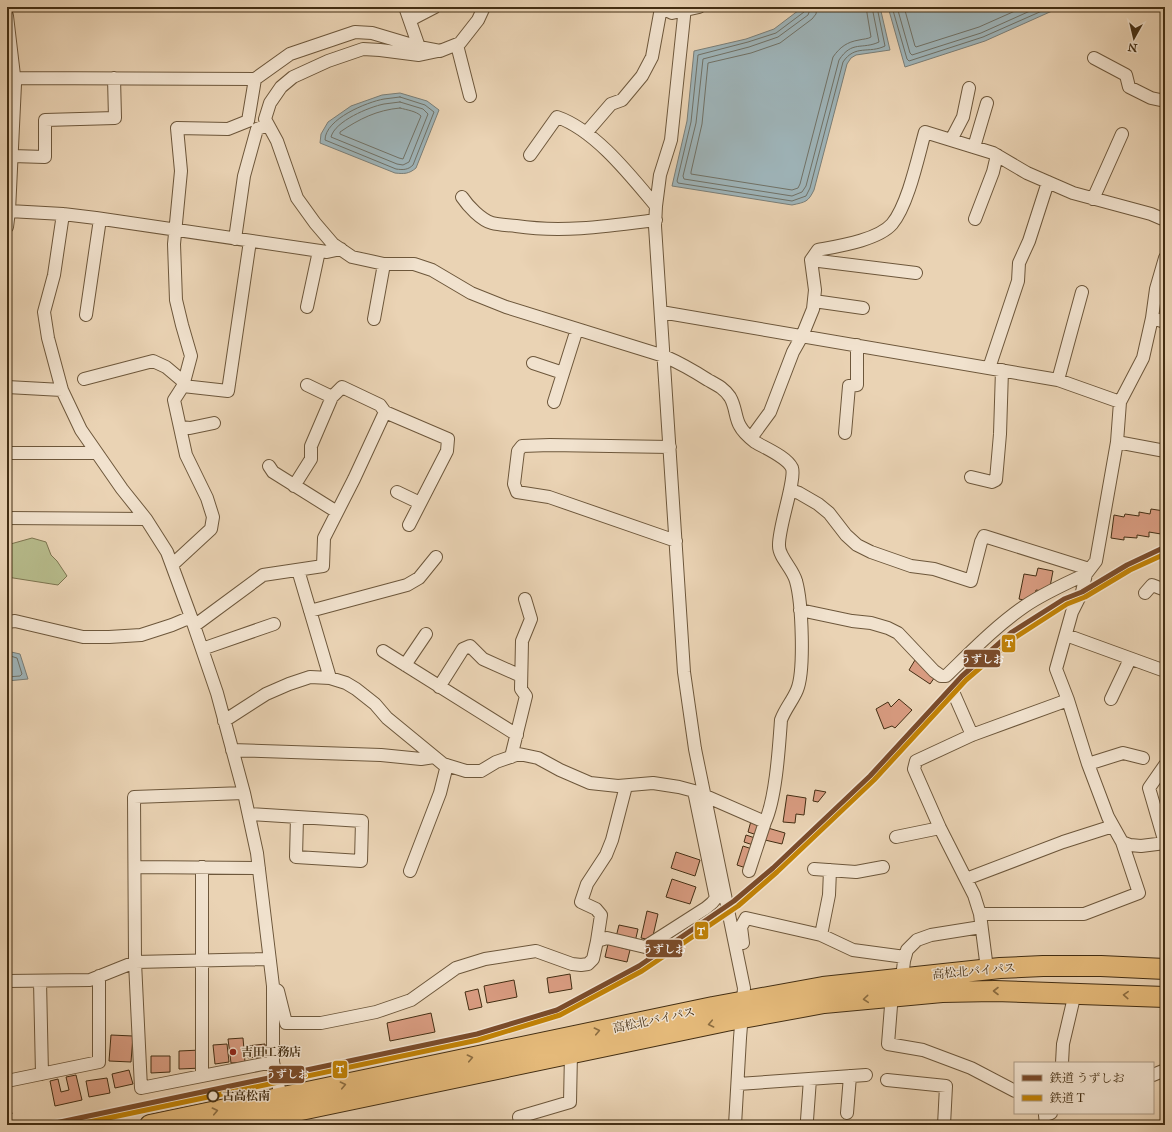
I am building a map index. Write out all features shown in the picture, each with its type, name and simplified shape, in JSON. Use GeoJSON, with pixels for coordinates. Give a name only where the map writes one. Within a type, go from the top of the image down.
{"type":"FeatureCollection","features":[{"type":"Feature","properties":{"kind":"highway","name":"高松北バイパス"},"geometry":{"type":"LineString","coordinates":[[150,1125],[822,987],[987,969],[1050,966],[1101,966],[1165,969]]}},
{"type":"Feature","properties":{"kind":"highway","name":"高松北バイパス"},"geometry":{"type":"LineString","coordinates":[[229,1125],[571,1053],[743,1002],[824,1003],[942,992],[995,991],[1165,997]]}},
{"type":"Feature","properties":{"kind":"street"},"geometry":{"type":"LineString","coordinates":[[405,7],[420,47]]}},
{"type":"Feature","properties":{"kind":"street"},"geometry":{"type":"LineString","coordinates":[[410,20],[435,7]]}},
{"type":"Feature","properties":{"kind":"street"},"geometry":{"type":"LineString","coordinates":[[484,7],[473,26],[457,45],[419,55],[363,49],[328,60],[293,77],[281,87],[270,103],[265,119],[277,142],[297,198],[333,244],[352,257],[384,264],[414,264],[432,270],[471,294],[506,307],[664,356],[678,362],[721,386],[735,407],[740,426],[755,442],[788,463],[792,469],[790,490],[783,515],[778,548],[792,570],[796,581],[800,610],[802,652],[797,690],[781,720],[769,813],[764,822],[749,871]]}},
{"type":"Feature","properties":{"kind":"street"},"geometry":{"type":"LineString","coordinates":[[586,133],[611,104],[622,100],[642,76],[652,57],[661,7],[672,13],[685,8],[699,7]]}},
{"type":"Feature","properties":{"kind":"street"},"geometry":{"type":"LineString","coordinates":[[597,941],[607,938],[645,947],[706,908],[716,898],[700,794],[684,672],[656,220],[656,206],[660,175],[671,140],[685,8]]}},
{"type":"Feature","properties":{"kind":"street"},"geometry":{"type":"LineString","coordinates":[[7,16],[12,82],[12,156],[7,227]]}},
{"type":"Feature","properties":{"kind":"street"},"geometry":{"type":"LineString","coordinates":[[12,82],[114,78],[255,79],[290,54],[355,32],[372,33],[438,51]]}},
{"type":"Feature","properties":{"kind":"street"},"geometry":{"type":"LineString","coordinates":[[457,45],[470,96]]}},
{"type":"Feature","properties":{"kind":"street"},"geometry":{"type":"LineString","coordinates":[[1094,58],[1126,76],[1128,86],[1151,98],[1165,101]]}},
{"type":"Feature","properties":{"kind":"street"},"geometry":{"type":"LineString","coordinates":[[12,156],[45,157],[45,120],[115,118],[114,78]]}},
{"type":"Feature","properties":{"kind":"street"},"geometry":{"type":"LineString","coordinates":[[172,565],[211,529],[213,516],[207,498],[186,455],[174,400],[184,384],[192,356],[176,300],[174,244],[182,171],[178,128],[228,129],[248,121],[255,79]]}},
{"type":"Feature","properties":{"kind":"street"},"geometry":{"type":"LineString","coordinates":[[951,140],[963,117],[969,88]]}},
{"type":"Feature","properties":{"kind":"street"},"geometry":{"type":"LineString","coordinates":[[974,147],[988,103]]}},
{"type":"Feature","properties":{"kind":"street"},"geometry":{"type":"LineString","coordinates":[[530,155],[557,117],[567,120],[586,133],[622,166],[656,206]]}},
{"type":"Feature","properties":{"kind":"street"},"geometry":{"type":"LineString","coordinates":[[235,239],[244,176],[257,129],[268,125]]}},
{"type":"Feature","properties":{"kind":"street"},"geometry":{"type":"LineString","coordinates":[[751,438],[770,412],[793,352],[802,336],[813,309],[815,290],[812,260],[818,250],[855,243],[877,234],[892,225],[901,210],[906,196],[925,132],[997,155],[1027,173],[1073,193],[1151,214],[1165,220]]}},
{"type":"Feature","properties":{"kind":"street"},"geometry":{"type":"LineString","coordinates":[[1093,198],[1122,134]]}},
{"type":"Feature","properties":{"kind":"street"},"geometry":{"type":"LineString","coordinates":[[975,219],[993,172],[997,155]]}},
{"type":"Feature","properties":{"kind":"street"},"geometry":{"type":"LineString","coordinates":[[989,368],[1018,281],[1019,262],[1029,241],[1048,182]]}},
{"type":"Feature","properties":{"kind":"street"},"geometry":{"type":"LineString","coordinates":[[462,198],[470,208],[491,223],[522,227],[549,230],[604,227],[656,220]]}},
{"type":"Feature","properties":{"kind":"street"},"geometry":{"type":"LineString","coordinates":[[9,211],[63,214],[327,252],[341,249]]}},
{"type":"Feature","properties":{"kind":"street"},"geometry":{"type":"LineString","coordinates":[[63,214],[54,275],[44,312],[48,338],[62,390],[81,430],[122,489],[146,519],[167,552],[202,649],[244,793],[257,853],[272,986],[273,1062],[281,1097]]}},
{"type":"Feature","properties":{"kind":"street"},"geometry":{"type":"LineString","coordinates":[[86,315],[100,219]]}},
{"type":"Feature","properties":{"kind":"street"},"geometry":{"type":"LineString","coordinates":[[84,379],[153,361],[166,367],[184,384],[228,391],[250,241]]}},
{"type":"Feature","properties":{"kind":"street"},"geometry":{"type":"LineString","coordinates":[[307,308],[319,251]]}},
{"type":"Feature","properties":{"kind":"street"},"geometry":{"type":"LineString","coordinates":[[800,610],[852,621],[871,623],[888,628],[898,633],[940,676],[946,676],[990,633],[1026,605],[1087,572],[1096,561],[1117,442],[1120,402],[1143,358],[1152,318],[1156,289],[1165,258]]}},
{"type":"Feature","properties":{"kind":"street"},"geometry":{"type":"LineString","coordinates":[[812,260],[916,273]]}},
{"type":"Feature","properties":{"kind":"street"},"geometry":{"type":"LineString","coordinates":[[374,319],[384,264]]}},
{"type":"Feature","properties":{"kind":"street"},"geometry":{"type":"LineString","coordinates":[[1058,380],[1082,292]]}},
{"type":"Feature","properties":{"kind":"street"},"geometry":{"type":"LineString","coordinates":[[814,301],[863,308]]}},
{"type":"Feature","properties":{"kind":"street"},"geometry":{"type":"LineString","coordinates":[[661,312],[1058,380],[1120,402]]}},
{"type":"Feature","properties":{"kind":"street"},"geometry":{"type":"LineString","coordinates":[[1152,318],[1165,322]]}},
{"type":"Feature","properties":{"kind":"street"},"geometry":{"type":"LineString","coordinates":[[554,402],[577,329]]}},
{"type":"Feature","properties":{"kind":"street"},"geometry":{"type":"LineString","coordinates":[[845,433],[849,386],[857,385],[857,345]]}},
{"type":"Feature","properties":{"kind":"street"},"geometry":{"type":"LineString","coordinates":[[533,363],[563,373]]}},
{"type":"Feature","properties":{"kind":"street"},"geometry":{"type":"LineString","coordinates":[[970,478],[992,482],[996,480],[1000,434],[1002,370]]}},
{"type":"Feature","properties":{"kind":"street"},"geometry":{"type":"LineString","coordinates":[[307,385],[332,396]]}},
{"type":"Feature","properties":{"kind":"street"},"geometry":{"type":"LineString","coordinates":[[7,387],[62,390]]}},
{"type":"Feature","properties":{"kind":"street"},"geometry":{"type":"LineString","coordinates":[[294,486],[311,459],[311,446],[332,396],[342,387],[380,405],[385,412],[448,439],[447,451],[409,525]]}},
{"type":"Feature","properties":{"kind":"street"},"geometry":{"type":"LineString","coordinates":[[7,622],[15,621],[83,637],[141,635],[172,625],[193,622],[263,575],[323,566],[324,538],[354,479],[385,412]]}},
{"type":"Feature","properties":{"kind":"street"},"geometry":{"type":"LineString","coordinates":[[180,427],[190,428],[214,424]]}},
{"type":"Feature","properties":{"kind":"street"},"geometry":{"type":"LineString","coordinates":[[1117,442],[1165,451]]}},
{"type":"Feature","properties":{"kind":"street"},"geometry":{"type":"LineString","coordinates":[[670,447],[522,446],[518,451],[514,484],[517,492],[549,497],[676,541]]}},
{"type":"Feature","properties":{"kind":"street"},"geometry":{"type":"LineString","coordinates":[[7,453],[97,453]]}},
{"type":"Feature","properties":{"kind":"street"},"geometry":{"type":"LineString","coordinates":[[269,466],[273,472],[337,512]]}},
{"type":"Feature","properties":{"kind":"street"},"geometry":{"type":"LineString","coordinates":[[790,490],[799,493],[818,504],[829,513],[846,536],[857,545],[871,552],[911,566],[934,569],[971,581],[984,536],[1087,572]]}},
{"type":"Feature","properties":{"kind":"street"},"geometry":{"type":"LineString","coordinates":[[396,492],[420,503]]}},
{"type":"Feature","properties":{"kind":"street"},"geometry":{"type":"LineString","coordinates":[[7,518],[146,519]]}},
{"type":"Feature","properties":{"kind":"street"},"geometry":{"type":"LineString","coordinates":[[310,611],[406,585],[419,578],[436,557]]}},
{"type":"Feature","properties":{"kind":"street"},"geometry":{"type":"LineString","coordinates":[[298,570],[330,678]]}},
{"type":"Feature","properties":{"kind":"street"},"geometry":{"type":"LineString","coordinates":[[902,978],[907,950],[912,944],[923,937],[980,921],[1084,914],[1139,893],[1122,842],[1108,817],[1088,764],[1068,700],[1056,669],[1072,612],[1082,592],[1087,572]]}},
{"type":"Feature","properties":{"kind":"street"},"geometry":{"type":"LineString","coordinates":[[1149,584],[1165,590]]}},
{"type":"Feature","properties":{"kind":"street"},"geometry":{"type":"LineString","coordinates":[[511,756],[526,696],[521,689],[522,641],[530,620],[525,599]]}},
{"type":"Feature","properties":{"kind":"street"},"geometry":{"type":"LineString","coordinates":[[202,649],[274,624]]}},
{"type":"Feature","properties":{"kind":"street"},"geometry":{"type":"LineString","coordinates":[[405,666],[426,634]]}},
{"type":"Feature","properties":{"kind":"street"},"geometry":{"type":"LineString","coordinates":[[1066,635],[1165,671]]}},
{"type":"Feature","properties":{"kind":"street"},"geometry":{"type":"LineString","coordinates":[[439,687],[463,649],[470,646],[483,659],[521,676]]}},
{"type":"Feature","properties":{"kind":"street"},"geometry":{"type":"LineString","coordinates":[[383,651],[517,734]]}},
{"type":"Feature","properties":{"kind":"street"},"geometry":{"type":"LineString","coordinates":[[1111,699],[1130,659]]}},
{"type":"Feature","properties":{"kind":"street"},"geometry":{"type":"LineString","coordinates":[[224,721],[266,694],[289,684],[310,678],[330,678],[346,682],[356,689],[375,704],[387,718],[443,764],[466,771],[482,772],[496,762],[519,754],[538,758],[560,770],[590,783],[626,786],[653,783],[679,787],[700,794],[764,822]]}},
{"type":"Feature","properties":{"kind":"street"},"geometry":{"type":"LineString","coordinates":[[954,694],[972,735]]}},
{"type":"Feature","properties":{"kind":"street"},"geometry":{"type":"LineString","coordinates":[[987,969],[980,921],[974,895],[940,828],[914,769],[916,761],[972,735],[1068,700]]}},
{"type":"Feature","properties":{"kind":"street"},"geometry":{"type":"LineString","coordinates":[[232,750],[381,755],[421,759],[434,756]]}},
{"type":"Feature","properties":{"kind":"street"},"geometry":{"type":"LineString","coordinates":[[1088,764],[1123,752],[1143,758]]}},
{"type":"Feature","properties":{"kind":"street"},"geometry":{"type":"LineString","coordinates":[[410,872],[440,794],[447,765]]}},
{"type":"Feature","properties":{"kind":"street"},"geometry":{"type":"LineString","coordinates":[[1122,842],[1130,845],[1142,846],[1165,843],[1149,788],[1165,765]]}},
{"type":"Feature","properties":{"kind":"street"},"geometry":{"type":"LineString","coordinates":[[272,986],[278,991],[286,1023],[321,1023],[376,1012],[411,1000],[456,968],[485,959],[536,951],[572,964],[588,964],[593,960],[601,915],[596,909],[581,902],[587,884],[606,855],[612,840],[626,786]]}},
{"type":"Feature","properties":{"kind":"street"},"geometry":{"type":"LineString","coordinates":[[244,793],[134,797],[135,962],[140,1088],[273,1062]]}},
{"type":"Feature","properties":{"kind":"street"},"geometry":{"type":"LineString","coordinates":[[700,794],[743,1002]]}},
{"type":"Feature","properties":{"kind":"street"},"geometry":{"type":"LineString","coordinates":[[249,814],[362,821],[361,861],[296,857],[297,817]]}},
{"type":"Feature","properties":{"kind":"street"},"geometry":{"type":"LineString","coordinates":[[966,879],[1062,842],[1113,826]]}},
{"type":"Feature","properties":{"kind":"street"},"geometry":{"type":"LineString","coordinates":[[896,837],[940,828]]}},
{"type":"Feature","properties":{"kind":"street"},"geometry":{"type":"LineString","coordinates":[[134,867],[259,868]]}},
{"type":"Feature","properties":{"kind":"street"},"geometry":{"type":"LineString","coordinates":[[202,867],[202,1076]]}},
{"type":"Feature","properties":{"kind":"street"},"geometry":{"type":"LineString","coordinates":[[814,869],[856,872],[883,867]]}},
{"type":"Feature","properties":{"kind":"street"},"geometry":{"type":"LineString","coordinates":[[821,935],[829,896],[830,870]]}},
{"type":"Feature","properties":{"kind":"street"},"geometry":{"type":"LineString","coordinates":[[735,1125],[743,1002],[748,981],[741,927],[746,918],[821,935],[852,950],[905,957]]}},
{"type":"Feature","properties":{"kind":"street"},"geometry":{"type":"LineString","coordinates":[[7,981],[90,980],[135,962],[269,959]]}},
{"type":"Feature","properties":{"kind":"street"},"geometry":{"type":"LineString","coordinates":[[7,1081],[99,1062],[99,976]]}},
{"type":"Feature","properties":{"kind":"street"},"geometry":{"type":"LineString","coordinates":[[40,981],[42,1074]]}},
{"type":"Feature","properties":{"kind":"street"},"geometry":{"type":"LineString","coordinates":[[1062,1062],[1063,1044],[1075,993]]}},
{"type":"Feature","properties":{"kind":"street"},"geometry":{"type":"LineString","coordinates":[[890,997],[891,1006],[888,1044],[923,1050],[971,1068],[1014,1090]]}},
{"type":"Feature","properties":{"kind":"street"},"geometry":{"type":"LineString","coordinates":[[521,1125],[519,1117],[570,1102],[571,1053]]}},
{"type":"Feature","properties":{"kind":"street"},"geometry":{"type":"LineString","coordinates":[[1154,1075],[1165,1070]]}},
{"type":"Feature","properties":{"kind":"street"},"geometry":{"type":"LineString","coordinates":[[738,1084],[866,1075]]}},
{"type":"Feature","properties":{"kind":"street"},"geometry":{"type":"LineString","coordinates":[[847,1113],[850,1076]]}},
{"type":"Feature","properties":{"kind":"street"},"geometry":{"type":"LineString","coordinates":[[807,1120],[810,1079]]}},
{"type":"Feature","properties":{"kind":"street"},"geometry":{"type":"LineString","coordinates":[[888,1080],[946,1086],[944,1125]]}},
{"type":"Feature","properties":{"kind":"street"},"geometry":{"type":"LineString","coordinates":[[1046,1125],[1045,1115],[1048,1114]]}},
{"type":"Feature","properties":{"kind":"green space"},"geometry":{"type":"Polygon","coordinates":[[[32,538],[46,542],[51,555],[67,576],[58,585],[7,577],[7,545],[32,538]]]}},
{"type":"Feature","properties":{"kind":"water"},"geometry":{"type":"Polygon","coordinates":[[[803,7],[880,7],[890,50],[856,55],[851,58],[847,64],[814,190],[810,197],[804,202],[792,205],[672,186],[687,121],[694,51],[746,39],[774,29],[803,7]]]}},
{"type":"Feature","properties":{"kind":"water"},"geometry":{"type":"Polygon","coordinates":[[[888,7],[1061,7],[985,41],[905,67],[888,7]]]}},
{"type":"Feature","properties":{"kind":"water"},"geometry":{"type":"Polygon","coordinates":[[[400,93],[427,101],[439,110],[416,168],[413,170],[406,173],[395,173],[320,143],[321,134],[328,122],[351,106],[382,95],[400,93]]]}},
{"type":"Feature","properties":{"kind":"water"},"geometry":{"type":"Polygon","coordinates":[[[7,651],[20,654],[28,679],[7,681],[7,651]]]}},
{"type":"Feature","properties":{"kind":"building"},"geometry":{"type":"Polygon","coordinates":[[[1151,509],[1164,511],[1161,534],[1149,532],[1149,537],[1137,535],[1137,538],[1124,537],[1124,540],[1111,538],[1114,515],[1124,517],[1125,514],[1139,516],[1139,512],[1150,514],[1151,509]]]}},
{"type":"Feature","properties":{"kind":"building"},"geometry":{"type":"Polygon","coordinates":[[[1038,568],[1053,571],[1049,592],[1036,590],[1033,602],[1019,599],[1024,574],[1036,576],[1038,568]]]}},
{"type":"Feature","properties":{"kind":"building"},"geometry":{"type":"Polygon","coordinates":[[[915,660],[937,674],[930,684],[909,670],[915,660]]]}},
{"type":"Feature","properties":{"kind":"building"},"geometry":{"type":"Polygon","coordinates":[[[899,699],[912,710],[895,728],[892,726],[884,729],[876,709],[888,702],[891,707],[899,699]]]}},
{"type":"Feature","properties":{"kind":"building"},"geometry":{"type":"Polygon","coordinates":[[[815,790],[826,792],[818,802],[813,801],[815,790]]]}},
{"type":"Feature","properties":{"kind":"building"},"geometry":{"type":"Polygon","coordinates":[[[787,795],[806,798],[804,815],[796,814],[795,823],[783,822],[787,795]]]}},
{"type":"Feature","properties":{"kind":"building"},"geometry":{"type":"Polygon","coordinates":[[[751,821],[760,825],[757,835],[748,832],[751,821]]]}},
{"type":"Feature","properties":{"kind":"building"},"geometry":{"type":"Polygon","coordinates":[[[768,828],[785,833],[782,844],[765,840],[768,828]]]}},
{"type":"Feature","properties":{"kind":"building"},"geometry":{"type":"Polygon","coordinates":[[[746,835],[755,838],[753,845],[744,842],[746,835]]]}},
{"type":"Feature","properties":{"kind":"building"},"geometry":{"type":"Polygon","coordinates":[[[743,846],[752,849],[746,868],[737,865],[743,846]]]}},
{"type":"Feature","properties":{"kind":"building"},"geometry":{"type":"Polygon","coordinates":[[[676,852],[700,860],[695,876],[671,868],[676,852]]]}},
{"type":"Feature","properties":{"kind":"building"},"geometry":{"type":"Polygon","coordinates":[[[672,879],[696,887],[690,904],[666,897],[672,879]]]}},
{"type":"Feature","properties":{"kind":"building"},"geometry":{"type":"Polygon","coordinates":[[[647,911],[658,914],[652,940],[641,938],[647,911]]]}},
{"type":"Feature","properties":{"kind":"building"},"geometry":{"type":"Polygon","coordinates":[[[619,925],[638,929],[635,942],[616,937],[619,925]]]}},
{"type":"Feature","properties":{"kind":"building"},"geometry":{"type":"Polygon","coordinates":[[[608,944],[630,950],[627,962],[605,957],[608,944]]]}},
{"type":"Feature","properties":{"kind":"building"},"geometry":{"type":"Polygon","coordinates":[[[570,974],[572,989],[549,993],[547,978],[570,974]]]}},
{"type":"Feature","properties":{"kind":"building"},"geometry":{"type":"Polygon","coordinates":[[[514,980],[517,997],[487,1003],[484,986],[514,980]]]}},
{"type":"Feature","properties":{"kind":"building"},"geometry":{"type":"Polygon","coordinates":[[[478,989],[482,1007],[469,1010],[465,992],[478,989]]]}},
{"type":"Feature","properties":{"kind":"building"},"geometry":{"type":"Polygon","coordinates":[[[431,1013],[435,1032],[390,1041],[387,1023],[431,1013]]]}},
{"type":"Feature","properties":{"kind":"building"},"geometry":{"type":"Polygon","coordinates":[[[111,1035],[133,1036],[131,1062],[109,1061],[111,1035]]]}},
{"type":"Feature","properties":{"kind":"building"},"geometry":{"type":"Polygon","coordinates":[[[243,1038],[245,1062],[231,1063],[228,1039],[243,1038]]]}},
{"type":"Feature","properties":{"kind":"building"},"geometry":{"type":"Polygon","coordinates":[[[227,1044],[229,1062],[215,1064],[213,1045],[227,1044]]]}},
{"type":"Feature","properties":{"kind":"building"},"geometry":{"type":"Polygon","coordinates":[[[265,1044],[266,1056],[248,1058],[247,1046],[265,1044]]]}},
{"type":"Feature","properties":{"kind":"building"},"geometry":{"type":"Polygon","coordinates":[[[201,1050],[202,1068],[179,1069],[179,1051],[201,1050]]]}},
{"type":"Feature","properties":{"kind":"building"},"geometry":{"type":"Polygon","coordinates":[[[151,1056],[170,1056],[170,1072],[151,1073],[151,1056]]]}},
{"type":"Feature","properties":{"kind":"building"},"geometry":{"type":"Polygon","coordinates":[[[129,1070],[133,1084],[115,1088],[112,1074],[129,1070]]]}},
{"type":"Feature","properties":{"kind":"building"},"geometry":{"type":"Polygon","coordinates":[[[76,1075],[82,1100],[55,1106],[50,1081],[58,1079],[61,1092],[69,1090],[66,1077],[76,1075]]]}},
{"type":"Feature","properties":{"kind":"building"},"geometry":{"type":"Polygon","coordinates":[[[107,1078],[110,1093],[89,1097],[86,1081],[107,1078]]]}},
{"type":"Feature","properties":{"kind":"building"},"geometry":{"type":"Polygon","coordinates":[[[7,1098],[12,1114],[7,1116],[7,1098]]]}},
{"type":"Feature","properties":{"kind":"rail line","name":"うずしお"},"geometry":{"type":"LineString","coordinates":[[46,1125],[477,1034],[557,1010],[639,966],[734,901],[773,868],[870,776],[962,676],[1012,632],[1064,599],[1082,592],[1127,565],[1165,547]]}},
{"type":"Feature","properties":{"kind":"rail line","name":"T"},"geometry":{"type":"LineString","coordinates":[[75,1125],[478,1040],[560,1015],[642,971],[738,906],[777,872],[874,780],[966,680],[1016,637],[1067,604],[1085,597],[1130,570],[1165,554]]}},
{"type":"Feature","properties":{"kind":"place","name":"吉田工務店"},"geometry":{"type":"Point","coordinates":[233,1052]}},
{"type":"Feature","properties":{"kind":"place","name":"古高松南"},"geometry":{"type":"Point","coordinates":[213,1096]}}]}
